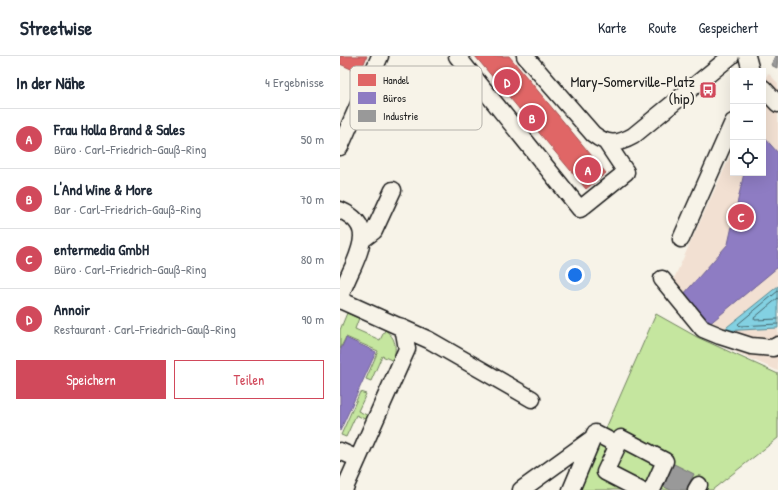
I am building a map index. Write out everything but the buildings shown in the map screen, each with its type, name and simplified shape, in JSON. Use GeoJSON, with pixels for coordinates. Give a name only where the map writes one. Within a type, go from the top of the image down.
{"type":"FeatureCollection","features":[{"type":"Feature","properties":{"kind":"street"},"geometry":{"type":"LineString","coordinates":[[376,66],[380,56]]}},
{"type":"Feature","properties":{"kind":"street"},"geometry":{"type":"LineString","coordinates":[[457,56],[465,66]]}},
{"type":"Feature","properties":{"kind":"street"},"geometry":{"type":"LineString","coordinates":[[524,56],[593,134],[606,142],[616,143],[633,136],[731,56]]}},
{"type":"Feature","properties":{"kind":"street"},"geometry":{"type":"LineString","coordinates":[[747,56],[750,68]]}},
{"type":"Feature","properties":{"kind":"street"},"geometry":{"type":"LineString","coordinates":[[482,87],[580,209],[626,172],[606,142]]}},
{"type":"Feature","properties":{"kind":"street"},"geometry":{"type":"LineString","coordinates":[[766,91],[778,104]]}},
{"type":"Feature","properties":{"kind":"street"},"geometry":{"type":"LineString","coordinates":[[340,147],[350,124]]}},
{"type":"Feature","properties":{"kind":"street"},"geometry":{"type":"LineString","coordinates":[[680,239],[730,129]]}},
{"type":"Feature","properties":{"kind":"street"},"geometry":{"type":"LineString","coordinates":[[362,240],[374,231],[393,190]]}},
{"type":"Feature","properties":{"kind":"street"},"geometry":{"type":"LineString","coordinates":[[340,210],[354,217],[362,231],[360,250],[340,296]]}},
{"type":"Feature","properties":{"kind":"street"},"geometry":{"type":"LineString","coordinates":[[662,279],[703,329],[751,346],[773,348],[778,345]]}},
{"type":"Feature","properties":{"kind":"street"},"geometry":{"type":"LineString","coordinates":[[340,300],[429,340],[532,399]]}},
{"type":"Feature","properties":{"kind":"street"},"geometry":{"type":"LineString","coordinates":[[344,490],[407,349],[404,332],[399,326]]}},
{"type":"Feature","properties":{"kind":"street"},"geometry":{"type":"LineString","coordinates":[[571,490],[595,433],[618,445]]}},
{"type":"Feature","properties":{"kind":"street"},"geometry":{"type":"LineString","coordinates":[[521,490],[593,438]]}},
{"type":"Feature","properties":{"kind":"street"},"geometry":{"type":"LineString","coordinates":[[640,490],[605,472],[621,438],[665,462],[652,490]]}},
{"type":"Feature","properties":{"kind":"street"},"geometry":{"type":"LineString","coordinates":[[340,451],[358,459]]}},
{"type":"Feature","properties":{"kind":"shaded area"},"geometry":{"type":"Polygon","coordinates":[[[768,73],[778,83],[778,371],[698,335],[665,298],[730,157],[730,176],[766,176],[766,77],[768,73]]]}},
{"type":"Feature","properties":{"kind":"green space"},"geometry":{"type":"Polygon","coordinates":[[[347,313],[359,318],[355,329],[380,340],[385,330],[394,340],[394,361],[382,356],[371,381],[366,379],[378,351],[346,337],[340,349],[340,330],[347,313]]]}},
{"type":"Feature","properties":{"kind":"green space"},"geometry":{"type":"Polygon","coordinates":[[[656,314],[697,337],[778,374],[778,438],[712,490],[579,490],[656,314]]]}},
{"type":"Feature","properties":{"kind":"green space"},"geometry":{"type":"Polygon","coordinates":[[[360,392],[366,394],[358,411],[369,416],[367,420],[356,415],[346,437],[341,435],[360,392]]]}},
{"type":"Feature","properties":{"kind":"water"},"geometry":{"type":"Polygon","coordinates":[[[778,286],[778,328],[722,331],[778,286]]]}},
{"type":"Feature","properties":{"kind":"place","name":"Annoir"},"geometry":{"type":"Point","coordinates":[507,82]}},
{"type":"Feature","properties":{"kind":"place","name":"Mary-Somerville-Platz (hip)"},"geometry":{"type":"Point","coordinates":[708,90]}},
{"type":"Feature","properties":{"kind":"place","name":"L'And Wine & More"},"geometry":{"type":"Point","coordinates":[532,118]}},
{"type":"Feature","properties":{"kind":"place","name":"Frau Holla Brand & Sales"},"geometry":{"type":"Point","coordinates":[588,170]}},
{"type":"Feature","properties":{"kind":"place","name":"entermedia GmbH"},"geometry":{"type":"Point","coordinates":[741,217]}}]}
